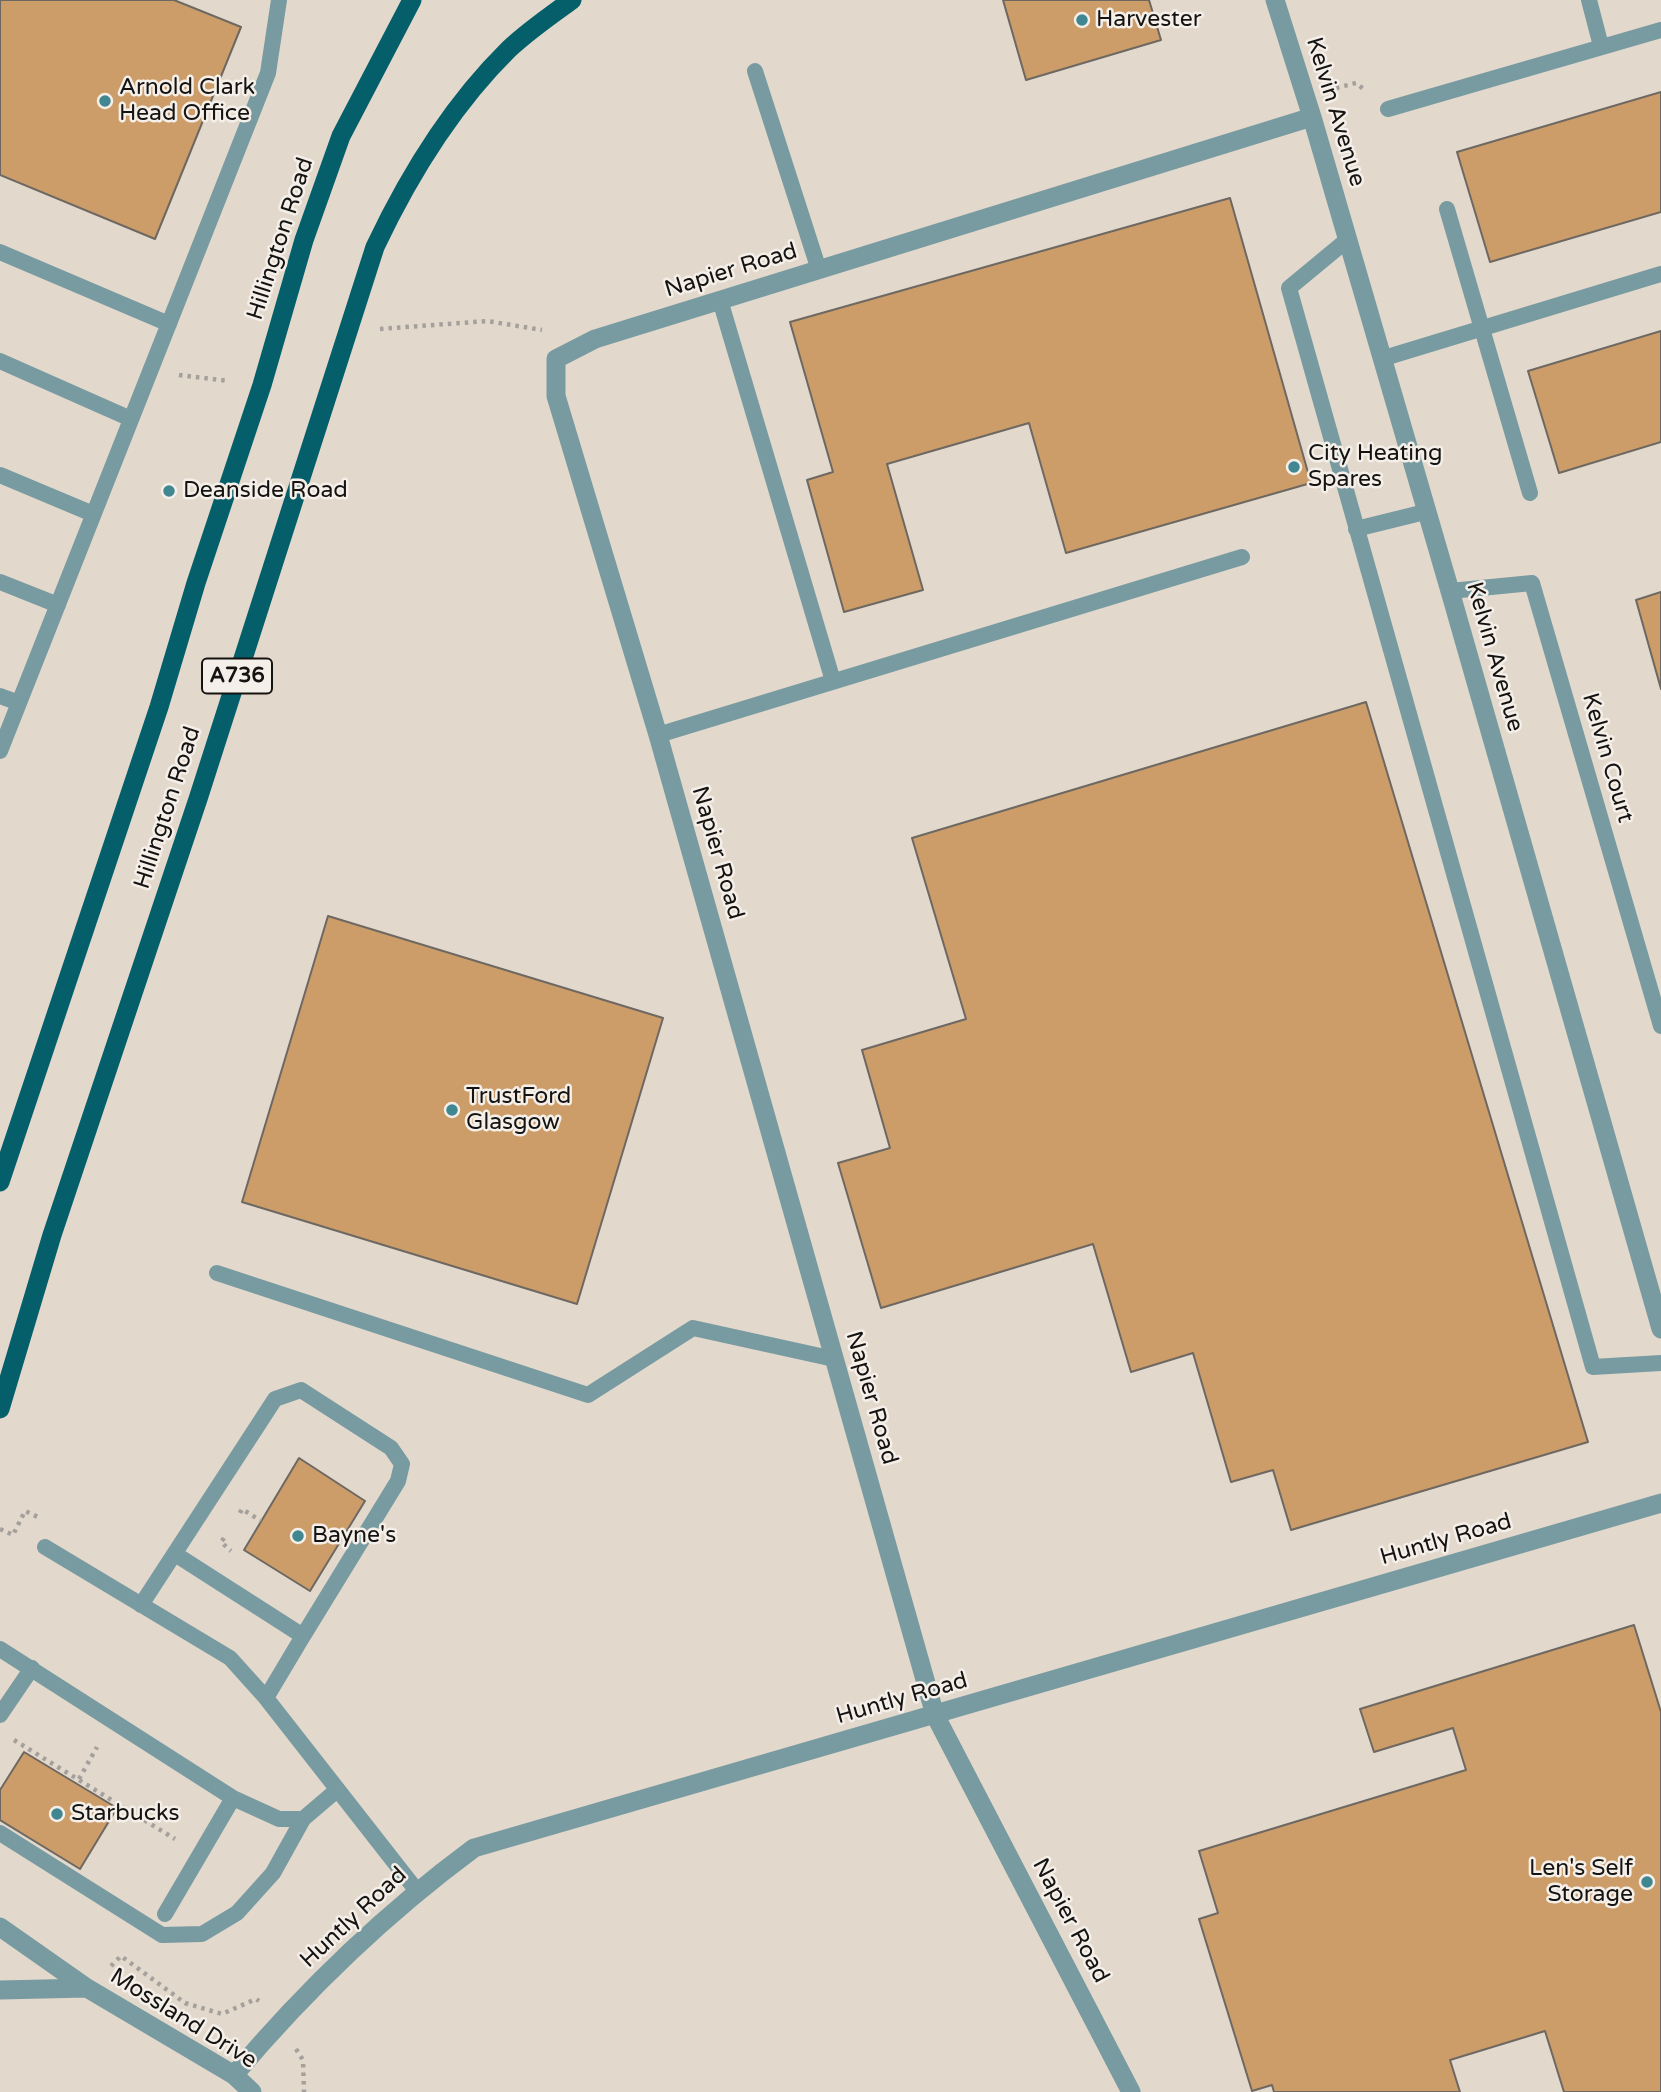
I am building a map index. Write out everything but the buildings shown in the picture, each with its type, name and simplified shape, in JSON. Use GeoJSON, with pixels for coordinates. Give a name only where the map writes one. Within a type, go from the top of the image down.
{"type":"FeatureCollection","features":[{"type":"Feature","properties":{"kind":"main road","name":"Hillington Road"},"geometry":{"type":"LineString","coordinates":[[0,1182],[159,707],[196,583],[262,385],[304,240],[341,136],[412,0]]}},
{"type":"Feature","properties":{"kind":"main road","name":"Hillington Road"},"geometry":{"type":"LineString","coordinates":[[0,1409],[52,1235],[198,799],[375,247],[401,193],[466,97],[510,48],[572,0]]}},
{"type":"Feature","properties":{"kind":"street","name":"Kelvin Avenue"},"geometry":{"type":"LineString","coordinates":[[1275,0],[1450,592],[1661,1329]]}},
{"type":"Feature","properties":{"kind":"street","name":"Napier Road"},"geometry":{"type":"LineString","coordinates":[[1131,2092],[934,1716],[658,734],[556,396],[556,359],[594,340],[1311,117]]}},
{"type":"Feature","properties":{"kind":"street","name":"Huntly Road"},"geometry":{"type":"LineString","coordinates":[[234,2076],[279,2022],[417,1891],[474,1847],[934,1716],[1661,1503]]}},
{"type":"Feature","properties":{"kind":"street","name":"Mossland Drive"},"geometry":{"type":"LineString","coordinates":[[0,1927],[87,1988],[234,2076],[252,2092]]}},
{"type":"Feature","properties":{"kind":"street","name":"Mossland Drive"},"geometry":{"type":"LineString","coordinates":[[0,1990],[87,1988]]}},
{"type":"Feature","properties":{"kind":"lane"},"geometry":{"type":"LineString","coordinates":[[0,751],[268,73],[279,0]]}},
{"type":"Feature","properties":{"kind":"lane"},"geometry":{"type":"LineString","coordinates":[[1589,0],[1601,46]]}},
{"type":"Feature","properties":{"kind":"lane"},"geometry":{"type":"LineString","coordinates":[[1388,109],[1661,30]]}},
{"type":"Feature","properties":{"kind":"lane"},"geometry":{"type":"LineString","coordinates":[[755,71],[819,270]]}},
{"type":"Feature","properties":{"kind":"lane"},"geometry":{"type":"LineString","coordinates":[[1447,209],[1530,493]]}},
{"type":"Feature","properties":{"kind":"lane"},"geometry":{"type":"LineString","coordinates":[[1347,240],[1289,288],[1356,529],[1594,1367],[1661,1363]]}},
{"type":"Feature","properties":{"kind":"lane"},"geometry":{"type":"LineString","coordinates":[[0,252],[169,324]]}},
{"type":"Feature","properties":{"kind":"lane"},"geometry":{"type":"LineString","coordinates":[[1381,359],[1661,274]]}},
{"type":"Feature","properties":{"kind":"lane"},"geometry":{"type":"LineString","coordinates":[[720,300],[833,681]]}},
{"type":"Feature","properties":{"kind":"lane"},"geometry":{"type":"LineString","coordinates":[[0,361],[131,418]]}},
{"type":"Feature","properties":{"kind":"lane"},"geometry":{"type":"LineString","coordinates":[[0,475],[93,514]]}},
{"type":"Feature","properties":{"kind":"lane"},"geometry":{"type":"LineString","coordinates":[[1356,529],[1425,512]]}},
{"type":"Feature","properties":{"kind":"lane"},"geometry":{"type":"LineString","coordinates":[[658,734],[1242,556]]}},
{"type":"Feature","properties":{"kind":"lane"},"geometry":{"type":"LineString","coordinates":[[0,582],[58,605]]}},
{"type":"Feature","properties":{"kind":"lane","name":"Kelvin Court"},"geometry":{"type":"LineString","coordinates":[[1450,592],[1532,583],[1661,1026]]}},
{"type":"Feature","properties":{"kind":"lane"},"geometry":{"type":"LineString","coordinates":[[0,696],[19,703]]}},
{"type":"Feature","properties":{"kind":"lane"},"geometry":{"type":"LineString","coordinates":[[217,1273],[588,1395],[693,1328],[834,1359]]}},
{"type":"Feature","properties":{"kind":"lane"},"geometry":{"type":"LineString","coordinates":[[141,1605],[275,1399],[301,1390],[391,1448],[402,1464],[398,1481],[266,1698]]}},
{"type":"Feature","properties":{"kind":"lane"},"geometry":{"type":"LineString","coordinates":[[44,1547],[230,1658],[266,1698],[417,1891]]}},
{"type":"Feature","properties":{"kind":"lane"},"geometry":{"type":"LineString","coordinates":[[175,1554],[303,1636]]}},
{"type":"Feature","properties":{"kind":"lane"},"geometry":{"type":"LineString","coordinates":[[0,1649],[233,1798],[279,1819],[303,1819]]}},
{"type":"Feature","properties":{"kind":"lane"},"geometry":{"type":"LineString","coordinates":[[0,1715],[32,1668]]}},
{"type":"Feature","properties":{"kind":"lane"},"geometry":{"type":"LineString","coordinates":[[0,1833],[162,1935],[202,1934],[237,1913],[273,1873],[303,1819],[337,1790]]}},
{"type":"Feature","properties":{"kind":"lane"},"geometry":{"type":"LineString","coordinates":[[165,1914],[233,1798]]}},
{"type":"Feature","properties":{"kind":"path"},"geometry":{"type":"LineString","coordinates":[[1304,94],[1356,83],[1388,109]]}},
{"type":"Feature","properties":{"kind":"path"},"geometry":{"type":"LineString","coordinates":[[346,332],[486,321],[594,340]]}},
{"type":"Feature","properties":{"kind":"path"},"geometry":{"type":"LineString","coordinates":[[149,372],[262,385]]}},
{"type":"Feature","properties":{"kind":"path"},"geometry":{"type":"LineString","coordinates":[[235,1520],[242,1509],[261,1521]]}},
{"type":"Feature","properties":{"kind":"path"},"geometry":{"type":"LineString","coordinates":[[0,1529],[13,1535],[25,1511],[38,1518]]}},
{"type":"Feature","properties":{"kind":"path"},"geometry":{"type":"LineString","coordinates":[[228,1531],[221,1542],[235,1555]]}},
{"type":"Feature","properties":{"kind":"path"},"geometry":{"type":"LineString","coordinates":[[79,1779],[112,1720]]}},
{"type":"Feature","properties":{"kind":"path"},"geometry":{"type":"LineString","coordinates":[[13,1740],[176,1839]]}},
{"type":"Feature","properties":{"kind":"path"},"geometry":{"type":"LineString","coordinates":[[87,1988],[121,1956],[184,2003],[222,2014],[256,1999],[279,2022],[303,2060],[304,2092]]}},
{"type":"Feature","properties":{"kind":"shaded area"},"geometry":{"type":"Polygon","coordinates":[[[0,0],[1661,0],[1661,2092],[0,2092],[0,0]]]}},
{"type":"Feature","properties":{"kind":"place","name":"Harvester"},"geometry":{"type":"Point","coordinates":[1082,20]}},
{"type":"Feature","properties":{"kind":"place","name":"Arnold Clark Head Office"},"geometry":{"type":"Point","coordinates":[105,101]}},
{"type":"Feature","properties":{"kind":"place","name":"City Heating Spares"},"geometry":{"type":"Point","coordinates":[1294,467]}},
{"type":"Feature","properties":{"kind":"place","name":"Deanside Road"},"geometry":{"type":"Point","coordinates":[169,491]}},
{"type":"Feature","properties":{"kind":"place","name":"TrustFord Glasgow"},"geometry":{"type":"Point","coordinates":[452,1110]}},
{"type":"Feature","properties":{"kind":"place","name":"Bayne's"},"geometry":{"type":"Point","coordinates":[298,1536]}},
{"type":"Feature","properties":{"kind":"place","name":"Starbucks"},"geometry":{"type":"Point","coordinates":[57,1814]}},
{"type":"Feature","properties":{"kind":"place","name":"Len's Self Storage"},"geometry":{"type":"Point","coordinates":[1647,1882]}}]}
